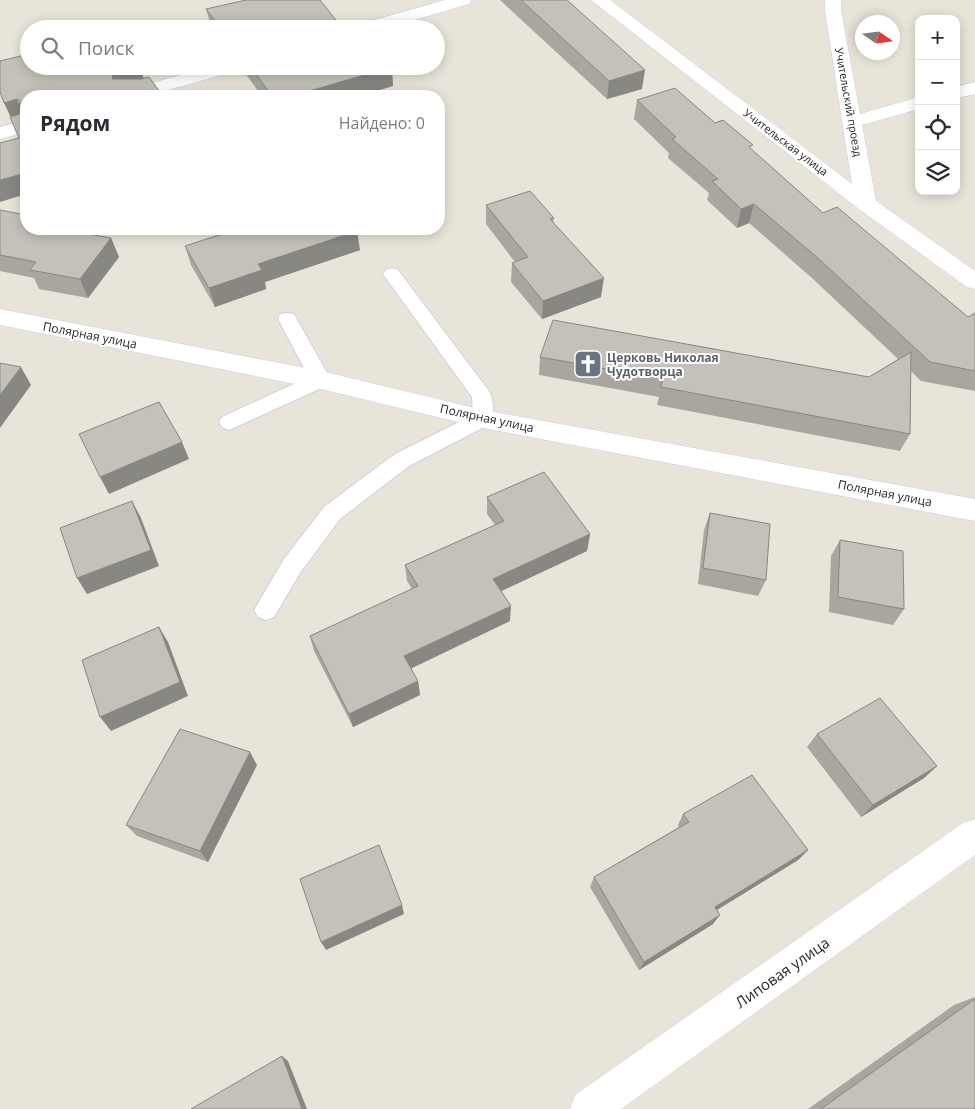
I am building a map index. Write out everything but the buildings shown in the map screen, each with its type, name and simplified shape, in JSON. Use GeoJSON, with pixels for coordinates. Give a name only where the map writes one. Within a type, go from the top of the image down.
{"type":"FeatureCollection","features":[{"type":"Feature","properties":{"kind":"street"},"geometry":{"type":"LineString","coordinates":[[394,20],[463,0]]}},
{"type":"Feature","properties":{"kind":"street","name":"Учительская улица"},"geometry":{"type":"LineString","coordinates":[[599,0],[866,204],[975,282]]}},
{"type":"Feature","properties":{"kind":"street","name":"Учительский проезд"},"geometry":{"type":"LineString","coordinates":[[833,0],[866,204]]}},
{"type":"Feature","properties":{"kind":"street"},"geometry":{"type":"LineString","coordinates":[[149,90],[201,75]]}},
{"type":"Feature","properties":{"kind":"street"},"geometry":{"type":"LineString","coordinates":[[960,92],[975,88]]}},
{"type":"Feature","properties":{"kind":"street"},"geometry":{"type":"LineString","coordinates":[[852,122],[915,105]]}},
{"type":"Feature","properties":{"kind":"street"},"geometry":{"type":"LineString","coordinates":[[0,133],[20,128]]}},
{"type":"Feature","properties":{"kind":"street","name":"Полярная улица"},"geometry":{"type":"LineString","coordinates":[[0,317],[321,380],[483,418],[975,510]]}},
{"type":"Feature","properties":{"kind":"street","name":"Липовая улица"},"geometry":{"type":"LineString","coordinates":[[589,1109],[975,835]]}},
{"type":"Feature","properties":{"kind":"lane"},"geometry":{"type":"LineString","coordinates":[[266,610],[292,566],[332,513],[402,460],[483,418],[482,396],[392,274]]}},
{"type":"Feature","properties":{"kind":"lane"},"geometry":{"type":"LineString","coordinates":[[229,422],[321,380],[287,318]]}},
{"type":"Feature","properties":{"kind":"place","name":"Церковь Николая Чудотворца"},"geometry":{"type":"Point","coordinates":[588,364]}}]}
